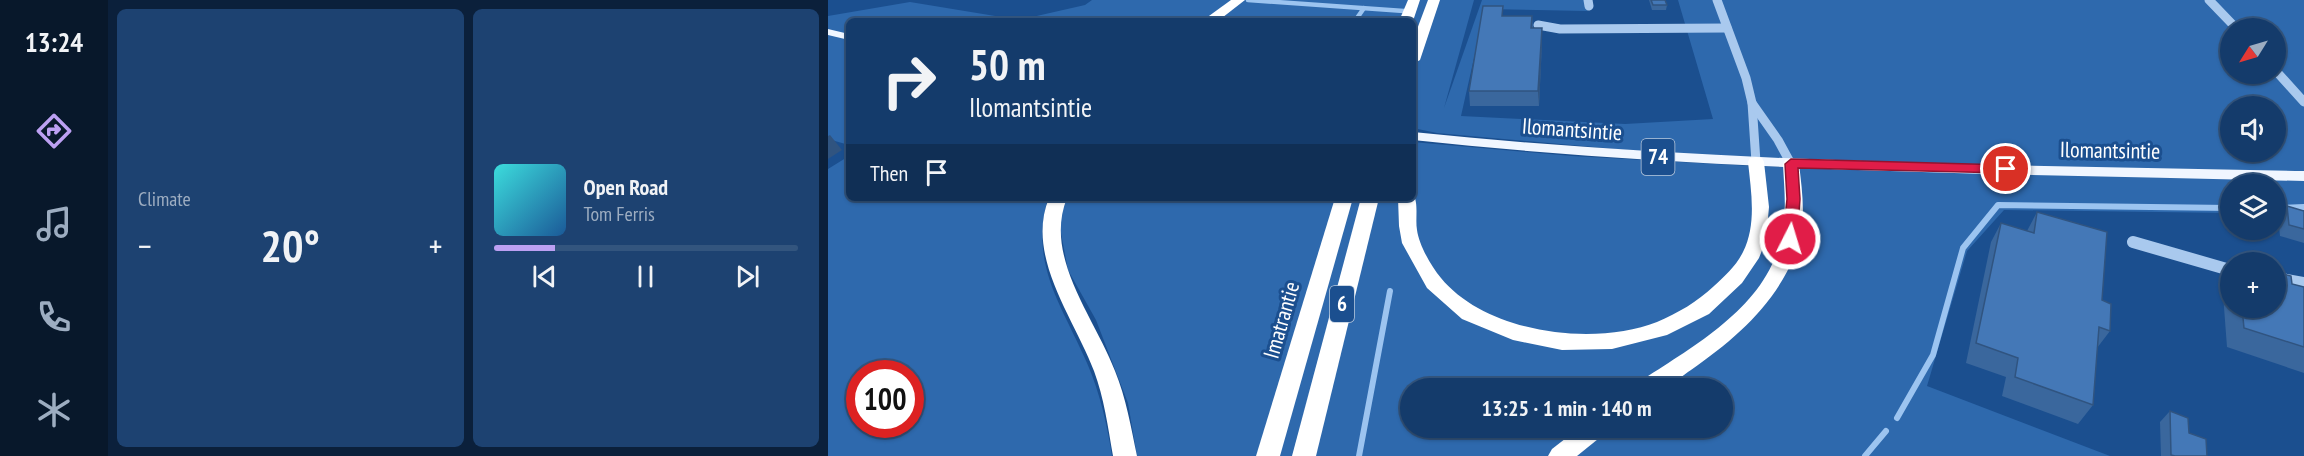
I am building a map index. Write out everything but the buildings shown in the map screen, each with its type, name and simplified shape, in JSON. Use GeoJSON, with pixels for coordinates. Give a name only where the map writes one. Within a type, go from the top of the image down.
{"type":"FeatureCollection","features":[{"type":"Feature","properties":{"kind":"highway"},"geometry":{"type":"LineString","coordinates":[[1213,18],[1239,0]]}},
{"type":"Feature","properties":{"kind":"highway"},"geometry":{"type":"LineString","coordinates":[[1407,18],[1414,0]]}},
{"type":"Feature","properties":{"kind":"highway"},"geometry":{"type":"LineString","coordinates":[[1416,51],[1434,0]]}},
{"type":"Feature","properties":{"kind":"highway"},"geometry":{"type":"LineString","coordinates":[[1407,201],[1407,225],[1412,244],[1438,287],[1460,307],[1488,323],[1518,334],[1576,342],[1608,343],[1640,337],[1683,321],[1708,306],[1727,289],[1751,255],[1758,236],[1761,197],[1755,162]]}},
{"type":"Feature","properties":{"kind":"highway"},"geometry":{"type":"LineString","coordinates":[[1661,378],[1739,322],[1762,299],[1779,272],[1790,239],[1794,199],[1791,164]]}},
{"type":"Feature","properties":{"kind":"highway"},"geometry":{"type":"LineString","coordinates":[[1057,201],[1051,219],[1053,247],[1061,272],[1102,364],[1117,409],[1125,456]]}},
{"type":"Feature","properties":{"kind":"highway","name":"Imatrantie"},"geometry":{"type":"LineString","coordinates":[[1268,456],[1343,201]]}},
{"type":"Feature","properties":{"kind":"highway","name":"6"},"geometry":{"type":"LineString","coordinates":[[1304,456],[1369,201]]}},
{"type":"Feature","properties":{"kind":"highway"},"geometry":{"type":"LineString","coordinates":[[1560,456],[1582,438]]}},
{"type":"Feature","properties":{"kind":"main road"},"geometry":{"type":"LineString","coordinates":[[828,32],[846,36]]}},
{"type":"Feature","properties":{"kind":"main road","name":"Ilomantsintie"},"geometry":{"type":"LineString","coordinates":[[1416,136],[1560,150],[1791,164],[2304,176]]}},
{"type":"Feature","properties":{"kind":"street"},"geometry":{"type":"LineString","coordinates":[[1717,0],[1752,103],[1755,162]]}},
{"type":"Feature","properties":{"kind":"street"},"geometry":{"type":"LineString","coordinates":[[2209,0],[2226,18]]}},
{"type":"Feature","properties":{"kind":"street"},"geometry":{"type":"LineString","coordinates":[[1538,25],[1560,29],[1727,28]]}},
{"type":"Feature","properties":{"kind":"street"},"geometry":{"type":"LineString","coordinates":[[2286,82],[2304,102]]}},
{"type":"Feature","properties":{"kind":"street"},"geometry":{"type":"LineString","coordinates":[[1752,103],[1778,140],[1791,164]]}},
{"type":"Feature","properties":{"kind":"street"},"geometry":{"type":"LineString","coordinates":[[2133,242],[2220,267]]}},
{"type":"Feature","properties":{"kind":"street"},"geometry":{"type":"LineString","coordinates":[[2286,280],[2304,283]]}},
{"type":"Feature","properties":{"kind":"shaded area"},"geometry":{"type":"Polygon","coordinates":[[[1092,0],[1474,0],[1444,108],[1482,0],[1586,0],[1587,11],[1485,9],[1461,116],[1625,124],[1713,119],[1678,0],[2304,0],[2304,175],[1694,156],[1437,133],[1416,129],[1416,18],[1028,18],[1085,5],[1092,0]]]}},
{"type":"Feature","properties":{"kind":"shaded area"},"geometry":{"type":"Polygon","coordinates":[[[910,2],[1007,18],[846,18],[846,144],[828,139],[828,16],[910,2]]]}},
{"type":"Feature","properties":{"kind":"shaded area"},"geometry":{"type":"Polygon","coordinates":[[[1416,142],[1572,156],[1752,166],[1757,196],[1752,234],[1736,269],[1677,317],[1609,337],[1521,329],[1464,303],[1443,283],[1416,242],[1413,201],[1416,201],[1416,142]]]}},
{"type":"Feature","properties":{"kind":"shaded area"},"geometry":{"type":"Polygon","coordinates":[[[846,158],[846,201],[1047,201],[1043,222],[1045,264],[1051,284],[1096,386],[1112,456],[828,456],[828,169],[846,158]]]}},
{"type":"Feature","properties":{"kind":"shaded area"},"geometry":{"type":"Polygon","coordinates":[[[1760,166],[2220,176],[2220,213],[2004,210],[1967,251],[1927,386],[2110,456],[1137,456],[1128,403],[1096,320],[1068,270],[1058,217],[1063,201],[1403,201],[1434,289],[1558,346],[1684,324],[1753,257],[1760,166]]]}},
{"type":"Feature","properties":{"kind":"shaded area"},"geometry":{"type":"Polygon","coordinates":[[[2286,178],[2304,178],[2304,213],[2286,213],[2286,178]]]}},
{"type":"Feature","properties":{"kind":"waterway"},"geometry":{"type":"LineString","coordinates":[[1248,0],[1364,8]]}},
{"type":"Feature","properties":{"kind":"waterway"},"geometry":{"type":"LineString","coordinates":[[1357,18],[1364,8]]}},
{"type":"Feature","properties":{"kind":"waterway"},"geometry":{"type":"LineString","coordinates":[[1364,8],[1404,11]]}},
{"type":"Feature","properties":{"kind":"waterway"},"geometry":{"type":"LineString","coordinates":[[1897,418],[1933,355],[1963,248],[1998,205],[2220,208]]}},
{"type":"Feature","properties":{"kind":"waterway"},"geometry":{"type":"LineString","coordinates":[[2286,208],[2304,207]]}},
{"type":"Feature","properties":{"kind":"waterway"},"geometry":{"type":"LineString","coordinates":[[1359,456],[1390,291]]}},
{"type":"Feature","properties":{"kind":"waterway"},"geometry":{"type":"LineString","coordinates":[[1865,456],[1886,431]]}},
{"type":"Feature","properties":{"kind":"route"},"geometry":{"type":"LineString","coordinates":[[1790,239],[1794,199],[1791,164],[2006,169]]}}]}
